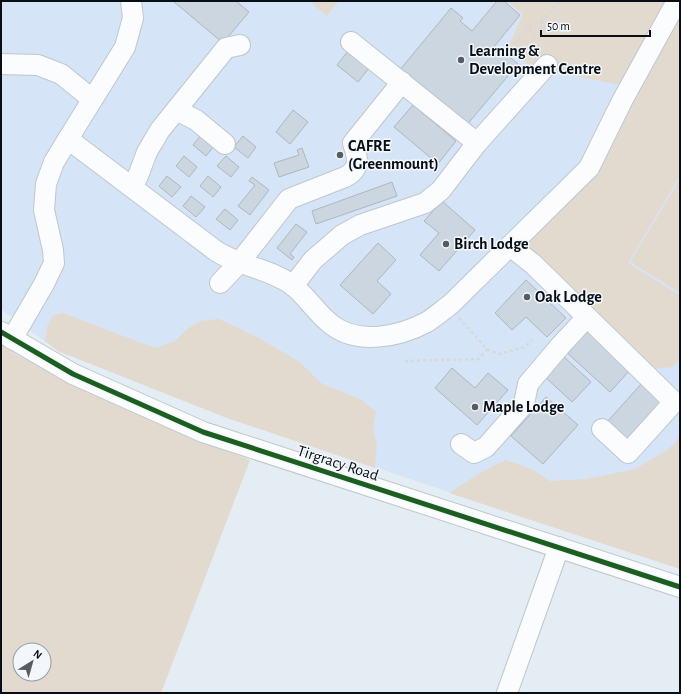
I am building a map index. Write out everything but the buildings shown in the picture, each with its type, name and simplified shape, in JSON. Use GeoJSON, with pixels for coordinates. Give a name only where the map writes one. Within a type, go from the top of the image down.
{"type":"FeatureCollection","features":[{"type":"Feature","properties":{"kind":"street"},"geometry":{"type":"LineString","coordinates":[[6,335],[44,284],[54,263],[53,250],[44,210],[46,184],[54,162],[125,47],[133,18],[131,1]]}},
{"type":"Feature","properties":{"kind":"street"},"geometry":{"type":"LineString","coordinates":[[68,138],[228,259],[276,276],[294,286],[332,326],[349,334],[363,337],[400,333],[428,321],[451,304],[589,168],[622,101],[677,1],[680,2]]}},
{"type":"Feature","properties":{"kind":"street"},"geometry":{"type":"LineString","coordinates":[[352,42],[477,143]]}},
{"type":"Feature","properties":{"kind":"street"},"geometry":{"type":"LineString","coordinates":[[132,187],[154,139],[176,110],[226,48],[240,45]]}},
{"type":"Feature","properties":{"kind":"street"},"geometry":{"type":"LineString","coordinates":[[1,64],[38,65],[61,74],[92,99]]}},
{"type":"Feature","properties":{"kind":"street"},"geometry":{"type":"LineString","coordinates":[[294,286],[313,260],[342,235],[360,225],[426,203],[441,190],[477,143],[547,65]]}},
{"type":"Feature","properties":{"kind":"street"},"geometry":{"type":"LineString","coordinates":[[220,283],[239,263],[289,199],[345,177],[353,172],[358,164],[358,160],[353,143],[402,82]]}},
{"type":"Feature","properties":{"kind":"street"},"geometry":{"type":"LineString","coordinates":[[176,110],[196,120],[225,144]]}},
{"type":"Feature","properties":{"kind":"street"},"geometry":{"type":"LineString","coordinates":[[510,246],[533,264],[674,402],[628,453],[602,429]]}},
{"type":"Feature","properties":{"kind":"street"},"geometry":{"type":"LineString","coordinates":[[461,444],[474,453],[486,447],[524,404],[528,384],[560,345],[587,317]]}},
{"type":"Feature","properties":{"kind":"street","name":"Tirgracy Road"},"geometry":{"type":"LineString","coordinates":[[6,335],[73,374],[203,432],[680,586]]}},
{"type":"Feature","properties":{"kind":"street"},"geometry":{"type":"LineString","coordinates":[[507,693],[559,547]]}},
{"type":"Feature","properties":{"kind":"path"},"geometry":{"type":"LineString","coordinates":[[541,22],[560,1]]}},
{"type":"Feature","properties":{"kind":"path"},"geometry":{"type":"LineString","coordinates":[[514,44],[534,21],[541,22]]}},
{"type":"Feature","properties":{"kind":"path"},"geometry":{"type":"LineString","coordinates":[[531,25],[530,30],[532,34],[539,35],[544,30],[544,26],[541,22]]}},
{"type":"Feature","properties":{"kind":"path"},"geometry":{"type":"LineString","coordinates":[[451,304],[462,323],[487,349],[499,354],[507,354],[525,347],[532,340]]}},
{"type":"Feature","properties":{"kind":"path"},"geometry":{"type":"LineString","coordinates":[[405,361],[479,358],[487,349]]}},
{"type":"Feature","properties":{"kind":"shaded area","name":"CAFRE (Greenmount)"},"geometry":{"type":"Polygon","coordinates":[[[1,1],[680,1],[680,569],[227,418],[58,351],[1,309],[1,1]]]}},
{"type":"Feature","properties":{"kind":"shaded area"},"geometry":{"type":"Polygon","coordinates":[[[309,1],[339,1],[327,16],[309,1]]]}},
{"type":"Feature","properties":{"kind":"shaded area"},"geometry":{"type":"Polygon","coordinates":[[[507,1],[680,1],[680,176],[628,263],[680,295],[680,359],[673,367],[655,369],[525,245],[600,165],[639,89],[532,67],[507,49],[523,14],[507,1]]]}},
{"type":"Feature","properties":{"kind":"shaded area"},"geometry":{"type":"Polygon","coordinates":[[[680,179],[680,293],[630,262],[680,179]]]}},
{"type":"Feature","properties":{"kind":"shaded area"},"geometry":{"type":"Polygon","coordinates":[[[63,313],[155,348],[175,341],[187,329],[200,321],[219,319],[257,337],[300,362],[321,383],[362,400],[376,412],[373,430],[377,444],[375,468],[227,418],[58,351],[45,341],[47,327],[53,315],[63,313]]]}},
{"type":"Feature","properties":{"kind":"shaded area"},"geometry":{"type":"Polygon","coordinates":[[[1,344],[17,355],[95,395],[250,460],[161,693],[1,693],[1,344]]]}},
{"type":"Feature","properties":{"kind":"shaded area"},"geometry":{"type":"Polygon","coordinates":[[[680,436],[680,569],[449,493],[483,471],[506,460],[534,470],[550,481],[586,479],[635,469],[669,449],[680,436]]]}},
{"type":"Feature","properties":{"kind":"cycle path"},"geometry":{"type":"LineString","coordinates":[[1,332],[73,374],[203,432],[680,587]]}},
{"type":"Feature","properties":{"kind":"place","name":"Learning & Development Centre"},"geometry":{"type":"Point","coordinates":[461,60]}},
{"type":"Feature","properties":{"kind":"place","name":"CAFRE (Greenmount)"},"geometry":{"type":"Point","coordinates":[340,155]}},
{"type":"Feature","properties":{"kind":"place","name":"Birch Lodge"},"geometry":{"type":"Point","coordinates":[446,244]}},
{"type":"Feature","properties":{"kind":"place","name":"Oak Lodge"},"geometry":{"type":"Point","coordinates":[527,297]}},
{"type":"Feature","properties":{"kind":"place","name":"Maple Lodge"},"geometry":{"type":"Point","coordinates":[475,407]}}]}
